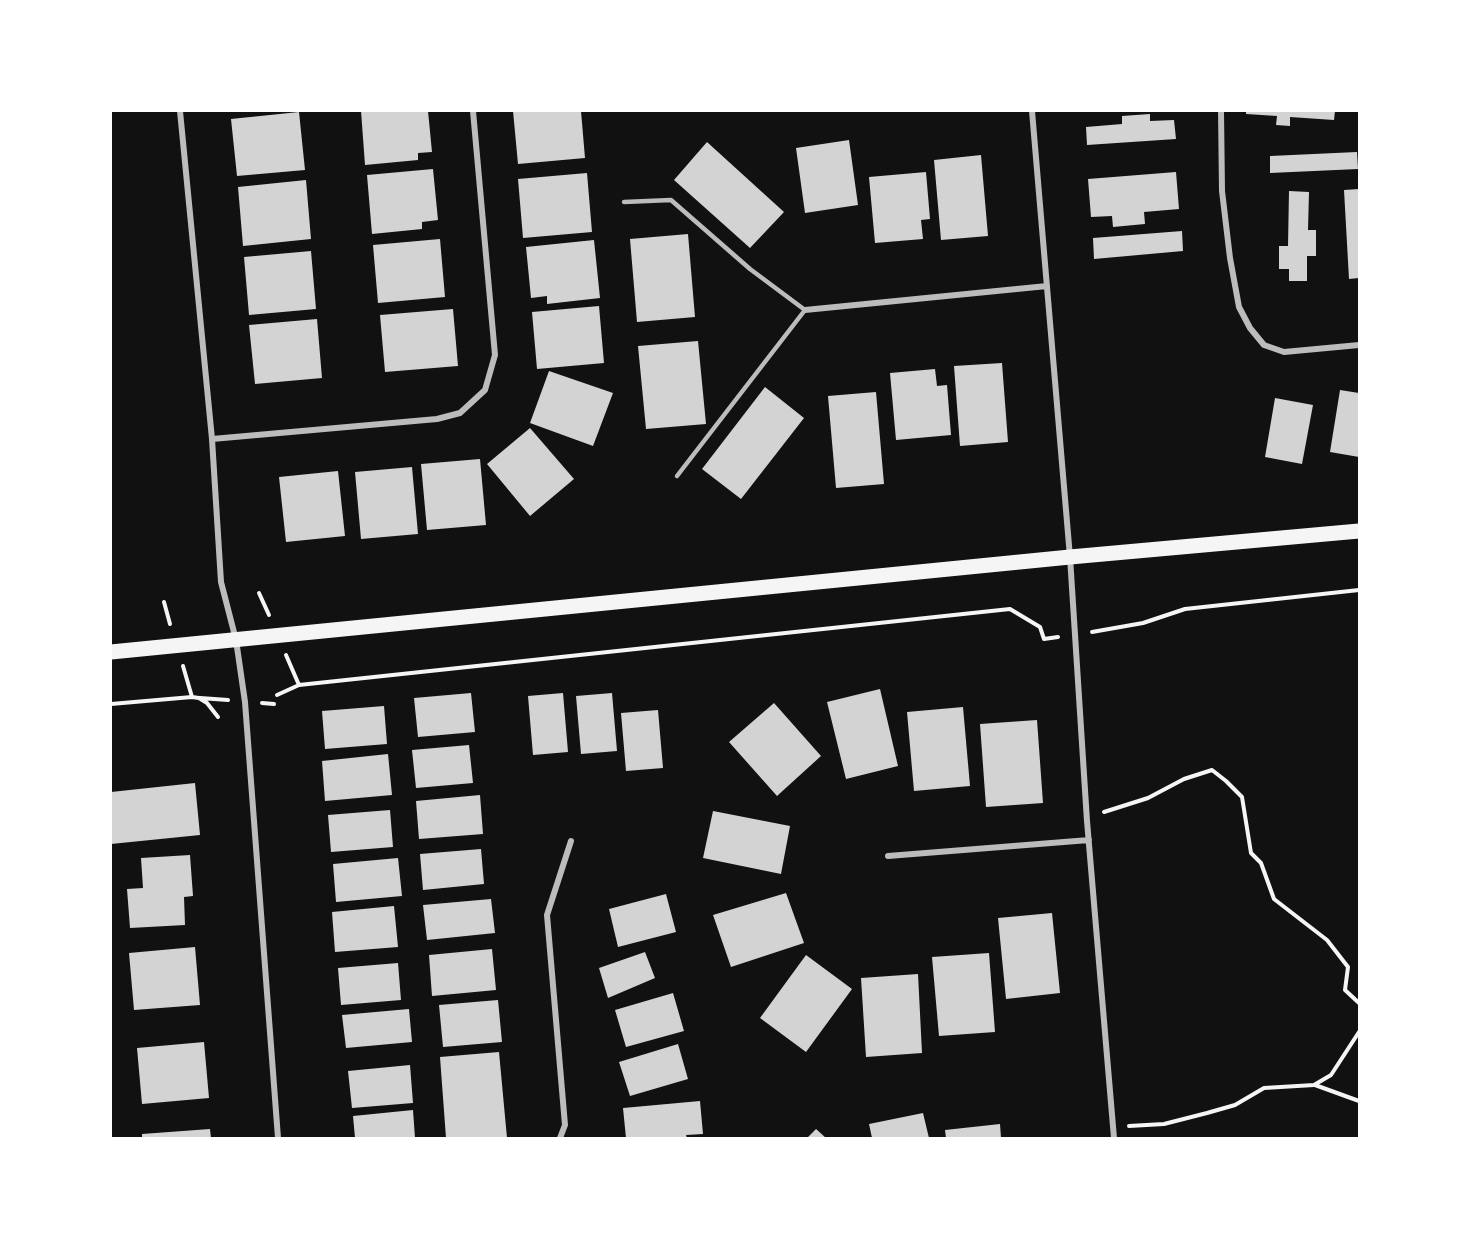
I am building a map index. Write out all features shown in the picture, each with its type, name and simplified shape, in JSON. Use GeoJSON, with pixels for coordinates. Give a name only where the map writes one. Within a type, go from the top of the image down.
{"type":"FeatureCollection","features":[{"type":"Feature","properties":{"kind":"main road"},"geometry":{"type":"LineString","coordinates":[[111,652],[1070,557],[1359,531]]}},
{"type":"Feature","properties":{"kind":"street"},"geometry":{"type":"LineString","coordinates":[[180,111],[212,439],[221,582],[236,640],[245,702],[278,1138]]}},
{"type":"Feature","properties":{"kind":"street"},"geometry":{"type":"LineString","coordinates":[[212,439],[437,419],[460,413],[485,390],[495,355],[473,111]]}},
{"type":"Feature","properties":{"kind":"street"},"geometry":{"type":"LineString","coordinates":[[1032,111],[1070,557],[1087,821],[1114,1138]]}},
{"type":"Feature","properties":{"kind":"street"},"geometry":{"type":"LineString","coordinates":[[1221,111],[1222,191],[1230,258],[1239,307],[1250,328],[1264,345],[1284,352],[1359,345]]}},
{"type":"Feature","properties":{"kind":"street"},"geometry":{"type":"LineString","coordinates":[[805,310],[1047,286]]}},
{"type":"Feature","properties":{"kind":"street"},"geometry":{"type":"LineString","coordinates":[[888,856],[1089,840]]}},
{"type":"Feature","properties":{"kind":"street"},"geometry":{"type":"LineString","coordinates":[[560,1138],[565,1125],[547,915],[571,841]]}},
{"type":"Feature","properties":{"kind":"lane"},"geometry":{"type":"LineString","coordinates":[[624,202],[671,200],[750,269],[805,310],[677,477]]}},
{"type":"Feature","properties":{"kind":"path"},"geometry":{"type":"LineString","coordinates":[[278,695],[299,685],[1010,609],[1040,627],[1044,639],[1143,623],[1185,609],[1359,590]]}},
{"type":"Feature","properties":{"kind":"path"},"geometry":{"type":"LineString","coordinates":[[111,704],[192,697],[207,703],[218,717]]}},
{"type":"Feature","properties":{"kind":"path"},"geometry":{"type":"LineString","coordinates":[[1087,821],[1107,810],[1148,798],[1184,779],[1212,770],[1242,798],[1251,853],[1261,863],[1274,899],[1327,940],[1348,967],[1344,990],[1359,1003]]}},
{"type":"Feature","properties":{"kind":"path"},"geometry":{"type":"LineString","coordinates":[[1314,1085],[1331,1075],[1359,1032]]}},
{"type":"Feature","properties":{"kind":"path"},"geometry":{"type":"LineString","coordinates":[[1113,1128],[1164,1124],[1208,1113],[1235,1105],[1264,1088],[1314,1085],[1359,1101]]}},
{"type":"Feature","properties":{"kind":"building"},"geometry":{"type":"Polygon","coordinates":[[[361,111],[428,111],[432,152],[418,153],[418,160],[365,165],[361,111]]]}},
{"type":"Feature","properties":{"kind":"building"},"geometry":{"type":"Polygon","coordinates":[[[513,111],[581,111],[585,158],[518,164],[513,111]]]}},
{"type":"Feature","properties":{"kind":"building"},"geometry":{"type":"Polygon","coordinates":[[[1246,111],[1335,111],[1334,120],[1290,117],[1290,126],[1276,125],[1277,116],[1246,114],[1246,111]]]}},
{"type":"Feature","properties":{"kind":"building"},"geometry":{"type":"Polygon","coordinates":[[[299,112],[305,170],[237,176],[231,119],[299,112]]]}},
{"type":"Feature","properties":{"kind":"building"},"geometry":{"type":"Polygon","coordinates":[[[1150,114],[1150,121],[1174,120],[1176,139],[1087,145],[1086,127],[1122,124],[1122,116],[1150,114]]]}},
{"type":"Feature","properties":{"kind":"building"},"geometry":{"type":"Polygon","coordinates":[[[849,140],[858,205],[805,213],[796,148],[849,140]]]}},
{"type":"Feature","properties":{"kind":"building"},"geometry":{"type":"Polygon","coordinates":[[[707,142],[784,212],[750,248],[674,180],[707,142]]]}},
{"type":"Feature","properties":{"kind":"building"},"geometry":{"type":"Polygon","coordinates":[[[1357,152],[1358,169],[1270,173],[1270,156],[1357,152]]]}},
{"type":"Feature","properties":{"kind":"building"},"geometry":{"type":"Polygon","coordinates":[[[981,155],[988,236],[941,240],[934,160],[981,155]]]}},
{"type":"Feature","properties":{"kind":"building"},"geometry":{"type":"Polygon","coordinates":[[[433,169],[438,220],[422,222],[422,229],[372,234],[367,175],[433,169]]]}},
{"type":"Feature","properties":{"kind":"building"},"geometry":{"type":"Polygon","coordinates":[[[926,172],[930,219],[921,220],[923,239],[875,243],[869,177],[926,172]]]}},
{"type":"Feature","properties":{"kind":"building"},"geometry":{"type":"Polygon","coordinates":[[[1176,172],[1179,209],[1144,212],[1145,224],[1113,227],[1112,216],[1091,217],[1088,179],[1176,172]]]}},
{"type":"Feature","properties":{"kind":"building"},"geometry":{"type":"Polygon","coordinates":[[[587,173],[592,232],[523,238],[518,179],[587,173]]]}},
{"type":"Feature","properties":{"kind":"building"},"geometry":{"type":"Polygon","coordinates":[[[306,180],[311,239],[243,246],[238,187],[306,180]]]}},
{"type":"Feature","properties":{"kind":"building"},"geometry":{"type":"Polygon","coordinates":[[[1359,189],[1359,278],[1349,279],[1344,190],[1359,189]]]}},
{"type":"Feature","properties":{"kind":"building"},"geometry":{"type":"Polygon","coordinates":[[[1289,191],[1309,192],[1308,230],[1316,230],[1316,256],[1307,256],[1307,281],[1289,281],[1289,269],[1279,269],[1279,246],[1288,246],[1289,191]]]}},
{"type":"Feature","properties":{"kind":"building"},"geometry":{"type":"Polygon","coordinates":[[[1182,231],[1183,251],[1094,259],[1093,238],[1182,231]]]}},
{"type":"Feature","properties":{"kind":"building"},"geometry":{"type":"Polygon","coordinates":[[[688,234],[695,317],[637,322],[630,239],[688,234]]]}},
{"type":"Feature","properties":{"kind":"building"},"geometry":{"type":"Polygon","coordinates":[[[440,239],[445,297],[378,303],[373,245],[440,239]]]}},
{"type":"Feature","properties":{"kind":"building"},"geometry":{"type":"Polygon","coordinates":[[[594,240],[600,298],[547,304],[547,296],[531,298],[526,247],[594,240]]]}},
{"type":"Feature","properties":{"kind":"building"},"geometry":{"type":"Polygon","coordinates":[[[311,251],[316,309],[249,315],[244,257],[311,251]]]}},
{"type":"Feature","properties":{"kind":"building"},"geometry":{"type":"Polygon","coordinates":[[[599,306],[604,363],[537,369],[532,312],[599,306]]]}},
{"type":"Feature","properties":{"kind":"building"},"geometry":{"type":"Polygon","coordinates":[[[453,309],[458,366],[385,372],[380,315],[453,309]]]}},
{"type":"Feature","properties":{"kind":"building"},"geometry":{"type":"Polygon","coordinates":[[[317,319],[322,378],[255,384],[249,325],[317,319]]]}},
{"type":"Feature","properties":{"kind":"building"},"geometry":{"type":"Polygon","coordinates":[[[698,341],[706,424],[646,429],[638,346],[698,341]]]}},
{"type":"Feature","properties":{"kind":"building"},"geometry":{"type":"Polygon","coordinates":[[[1002,363],[1008,442],[960,446],[954,366],[1002,363]]]}},
{"type":"Feature","properties":{"kind":"building"},"geometry":{"type":"Polygon","coordinates":[[[935,369],[937,386],[947,385],[951,435],[896,440],[890,373],[935,369]]]}},
{"type":"Feature","properties":{"kind":"building"},"geometry":{"type":"Polygon","coordinates":[[[549,371],[613,393],[593,446],[530,423],[549,371]]]}},
{"type":"Feature","properties":{"kind":"building"},"geometry":{"type":"Polygon","coordinates":[[[765,387],[804,418],[741,499],[702,469],[765,387]]]}},
{"type":"Feature","properties":{"kind":"building"},"geometry":{"type":"Polygon","coordinates":[[[1340,390],[1359,393],[1359,457],[1330,452],[1340,390]]]}},
{"type":"Feature","properties":{"kind":"building"},"geometry":{"type":"Polygon","coordinates":[[[876,392],[884,484],[836,488],[828,396],[876,392]]]}},
{"type":"Feature","properties":{"kind":"building"},"geometry":{"type":"Polygon","coordinates":[[[1275,398],[1313,405],[1302,464],[1265,457],[1275,398]]]}},
{"type":"Feature","properties":{"kind":"building"},"geometry":{"type":"Polygon","coordinates":[[[530,428],[574,479],[530,516],[487,464],[530,428]]]}},
{"type":"Feature","properties":{"kind":"building"},"geometry":{"type":"Polygon","coordinates":[[[480,459],[486,525],[427,530],[421,464],[480,459]]]}},
{"type":"Feature","properties":{"kind":"building"},"geometry":{"type":"Polygon","coordinates":[[[412,467],[418,534],[361,539],[355,472],[412,467]]]}},
{"type":"Feature","properties":{"kind":"building"},"geometry":{"type":"Polygon","coordinates":[[[338,471],[345,536],[286,542],[279,477],[338,471]]]}},
{"type":"Feature","properties":{"kind":"building"},"geometry":{"type":"Polygon","coordinates":[[[880,689],[898,766],[846,779],[827,702],[880,689]]]}},
{"type":"Feature","properties":{"kind":"building"},"geometry":{"type":"Polygon","coordinates":[[[471,693],[475,732],[418,737],[414,698],[471,693]]]}},
{"type":"Feature","properties":{"kind":"building"},"geometry":{"type":"Polygon","coordinates":[[[563,693],[568,752],[533,755],[528,696],[563,693]]]}},
{"type":"Feature","properties":{"kind":"building"},"geometry":{"type":"Polygon","coordinates":[[[612,693],[617,751],[581,754],[576,696],[612,693]]]}},
{"type":"Feature","properties":{"kind":"building"},"geometry":{"type":"Polygon","coordinates":[[[774,703],[821,756],[777,796],[729,742],[774,703]]]}},
{"type":"Feature","properties":{"kind":"building"},"geometry":{"type":"Polygon","coordinates":[[[384,706],[387,744],[325,749],[322,711],[384,706]]]}},
{"type":"Feature","properties":{"kind":"building"},"geometry":{"type":"Polygon","coordinates":[[[963,707],[970,786],[914,791],[907,712],[963,707]]]}},
{"type":"Feature","properties":{"kind":"building"},"geometry":{"type":"Polygon","coordinates":[[[658,710],[663,768],[626,771],[621,713],[658,710]]]}},
{"type":"Feature","properties":{"kind":"building"},"geometry":{"type":"Polygon","coordinates":[[[1037,720],[1043,803],[986,807],[980,724],[1037,720]]]}},
{"type":"Feature","properties":{"kind":"building"},"geometry":{"type":"Polygon","coordinates":[[[469,745],[473,783],[416,788],[412,750],[469,745]]]}},
{"type":"Feature","properties":{"kind":"building"},"geometry":{"type":"Polygon","coordinates":[[[388,754],[392,795],[325,801],[322,761],[388,754]]]}},
{"type":"Feature","properties":{"kind":"building"},"geometry":{"type":"Polygon","coordinates":[[[195,783],[200,835],[111,844],[111,792],[195,783]]]}},
{"type":"Feature","properties":{"kind":"building"},"geometry":{"type":"Polygon","coordinates":[[[480,795],[483,834],[419,839],[416,801],[480,795]]]}},
{"type":"Feature","properties":{"kind":"building"},"geometry":{"type":"Polygon","coordinates":[[[390,810],[393,847],[331,852],[328,815],[390,810]]]}},
{"type":"Feature","properties":{"kind":"building"},"geometry":{"type":"Polygon","coordinates":[[[713,811],[790,826],[781,874],[703,858],[713,811]]]}},
{"type":"Feature","properties":{"kind":"building"},"geometry":{"type":"Polygon","coordinates":[[[481,849],[484,884],[423,890],[420,854],[481,849]]]}},
{"type":"Feature","properties":{"kind":"building"},"geometry":{"type":"Polygon","coordinates":[[[190,855],[193,896],[184,897],[185,925],[130,928],[127,889],[143,888],[141,858],[190,855]]]}},
{"type":"Feature","properties":{"kind":"building"},"geometry":{"type":"Polygon","coordinates":[[[398,858],[402,896],[336,902],[333,864],[398,858]]]}},
{"type":"Feature","properties":{"kind":"building"},"geometry":{"type":"Polygon","coordinates":[[[786,893],[804,943],[731,967],[713,915],[786,893]]]}},
{"type":"Feature","properties":{"kind":"building"},"geometry":{"type":"Polygon","coordinates":[[[666,894],[676,932],[618,947],[609,909],[666,894]]]}},
{"type":"Feature","properties":{"kind":"building"},"geometry":{"type":"Polygon","coordinates":[[[491,899],[495,933],[427,940],[423,905],[491,899]]]}},
{"type":"Feature","properties":{"kind":"building"},"geometry":{"type":"Polygon","coordinates":[[[394,906],[398,947],[335,952],[332,912],[394,906]]]}},
{"type":"Feature","properties":{"kind":"building"},"geometry":{"type":"Polygon","coordinates":[[[1052,913],[1060,993],[1006,999],[998,918],[1052,913]]]}},
{"type":"Feature","properties":{"kind":"building"},"geometry":{"type":"Polygon","coordinates":[[[195,947],[200,1005],[134,1010],[129,953],[195,947]]]}},
{"type":"Feature","properties":{"kind":"building"},"geometry":{"type":"Polygon","coordinates":[[[492,949],[496,990],[432,996],[429,955],[492,949]]]}},
{"type":"Feature","properties":{"kind":"building"},"geometry":{"type":"Polygon","coordinates":[[[645,952],[655,978],[608,998],[599,968],[645,952]]]}},
{"type":"Feature","properties":{"kind":"building"},"geometry":{"type":"Polygon","coordinates":[[[989,953],[995,1032],[939,1036],[932,957],[989,953]]]}},
{"type":"Feature","properties":{"kind":"building"},"geometry":{"type":"Polygon","coordinates":[[[806,955],[852,989],[806,1052],[760,1018],[806,955]]]}},
{"type":"Feature","properties":{"kind":"building"},"geometry":{"type":"Polygon","coordinates":[[[398,963],[401,1000],[341,1005],[338,968],[398,963]]]}},
{"type":"Feature","properties":{"kind":"building"},"geometry":{"type":"Polygon","coordinates":[[[918,974],[922,1053],[866,1057],[861,978],[918,974]]]}},
{"type":"Feature","properties":{"kind":"building"},"geometry":{"type":"Polygon","coordinates":[[[673,993],[684,1031],[626,1047],[615,1010],[673,993]]]}},
{"type":"Feature","properties":{"kind":"building"},"geometry":{"type":"Polygon","coordinates":[[[498,1000],[502,1042],[443,1047],[439,1005],[498,1000]]]}},
{"type":"Feature","properties":{"kind":"building"},"geometry":{"type":"Polygon","coordinates":[[[409,1009],[412,1042],[346,1048],[342,1015],[409,1009]]]}},
{"type":"Feature","properties":{"kind":"building"},"geometry":{"type":"Polygon","coordinates":[[[204,1042],[209,1098],[142,1104],[137,1048],[204,1042]]]}},
{"type":"Feature","properties":{"kind":"building"},"geometry":{"type":"Polygon","coordinates":[[[678,1044],[688,1079],[630,1096],[619,1062],[678,1044]]]}},
{"type":"Feature","properties":{"kind":"building"},"geometry":{"type":"Polygon","coordinates":[[[499,1052],[507,1138],[446,1138],[440,1057],[499,1052]]]}},
{"type":"Feature","properties":{"kind":"building"},"geometry":{"type":"Polygon","coordinates":[[[410,1065],[413,1103],[352,1108],[348,1071],[410,1065]]]}},
{"type":"Feature","properties":{"kind":"building"},"geometry":{"type":"Polygon","coordinates":[[[700,1101],[703,1134],[686,1135],[687,1138],[626,1138],[623,1108],[700,1101]]]}},
{"type":"Feature","properties":{"kind":"building"},"geometry":{"type":"Polygon","coordinates":[[[413,1110],[415,1138],[355,1138],[353,1116],[413,1110]]]}},
{"type":"Feature","properties":{"kind":"building"},"geometry":{"type":"Polygon","coordinates":[[[923,1113],[929,1138],[872,1138],[869,1124],[923,1113]]]}},
{"type":"Feature","properties":{"kind":"building"},"geometry":{"type":"Polygon","coordinates":[[[1000,1124],[1001,1138],[946,1138],[945,1130],[1000,1124]]]}},
{"type":"Feature","properties":{"kind":"building"},"geometry":{"type":"Polygon","coordinates":[[[210,1129],[211,1138],[142,1138],[142,1134],[210,1129]]]}},
{"type":"Feature","properties":{"kind":"building"},"geometry":{"type":"Polygon","coordinates":[[[816,1129],[826,1138],[807,1138],[816,1129]]]}}]}
